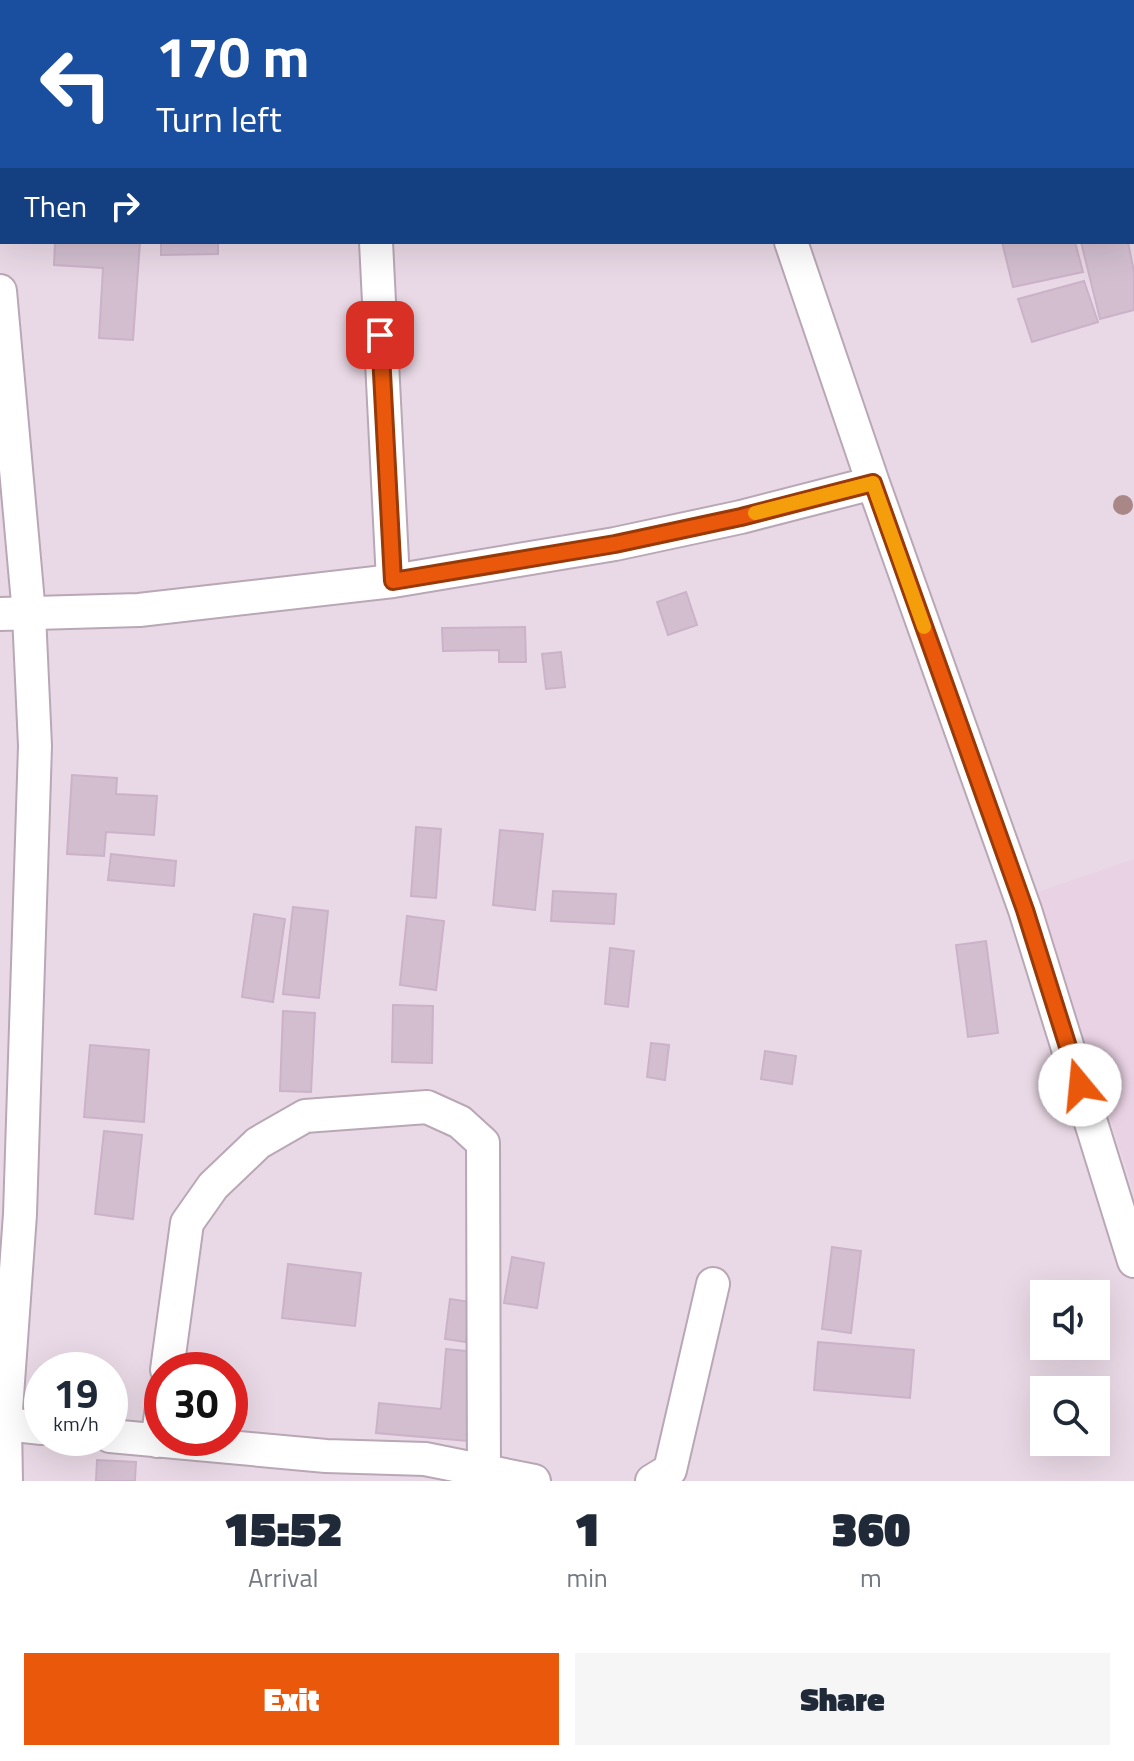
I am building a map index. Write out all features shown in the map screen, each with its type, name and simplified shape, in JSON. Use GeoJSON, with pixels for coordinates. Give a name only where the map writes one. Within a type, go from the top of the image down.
{"type":"FeatureCollection","features":[{"type":"Feature","properties":{"kind":"street"},"geometry":{"type":"LineString","coordinates":[[376,244],[393,581]]}},
{"type":"Feature","properties":{"kind":"street"},"geometry":{"type":"LineString","coordinates":[[792,244],[1025,910],[1134,1261]]}},
{"type":"Feature","properties":{"kind":"street"},"geometry":{"type":"LineString","coordinates":[[0,291],[15,614],[35,746],[20,1214],[5,1424],[6,1481]]}},
{"type":"Feature","properties":{"kind":"street"},"geometry":{"type":"LineString","coordinates":[[15,614],[139,610],[393,581],[615,544],[741,517],[873,483]]}},
{"type":"Feature","properties":{"kind":"street"},"geometry":{"type":"LineString","coordinates":[[169,1352],[187,1223],[213,1186],[258,1143],[305,1116],[427,1107],[460,1122],[483,1143],[484,1476]]}},
{"type":"Feature","properties":{"kind":"street"},"geometry":{"type":"LineString","coordinates":[[652,1481],[670,1470],[713,1284]]}},
{"type":"Feature","properties":{"kind":"street"},"geometry":{"type":"LineString","coordinates":[[5,1424],[24,1426]]}},
{"type":"Feature","properties":{"kind":"street"},"geometry":{"type":"LineString","coordinates":[[248,1449],[326,1456],[425,1459],[484,1476],[534,1481]]}},
{"type":"Feature","properties":{"kind":"shaded area"},"geometry":{"type":"Polygon","coordinates":[[[0,244],[1134,244],[1134,1481],[0,1481],[0,244]]]}},
{"type":"Feature","properties":{"kind":"shaded area"},"geometry":{"type":"Polygon","coordinates":[[[1134,859],[1134,1192],[1037,892],[1134,859]]]}},
{"type":"Feature","properties":{"kind":"building"},"geometry":{"type":"Polygon","coordinates":[[[55,244],[140,244],[133,340],[99,338],[103,268],[54,265],[55,244]]]}},
{"type":"Feature","properties":{"kind":"building"},"geometry":{"type":"Polygon","coordinates":[[[161,244],[218,244],[218,254],[161,255],[161,244]]]}},
{"type":"Feature","properties":{"kind":"building"},"geometry":{"type":"Polygon","coordinates":[[[1002,244],[1076,244],[1083,272],[1013,287],[1002,244]]]}},
{"type":"Feature","properties":{"kind":"building"},"geometry":{"type":"Polygon","coordinates":[[[1081,244],[1128,244],[1134,272],[1134,310],[1100,319],[1081,244]]]}},
{"type":"Feature","properties":{"kind":"building"},"geometry":{"type":"Polygon","coordinates":[[[1084,281],[1098,322],[1032,342],[1018,299],[1084,281]]]}},
{"type":"Feature","properties":{"kind":"building"},"geometry":{"type":"Polygon","coordinates":[[[686,592],[697,625],[668,635],[657,602],[686,592]]]}},
{"type":"Feature","properties":{"kind":"building"},"geometry":{"type":"Polygon","coordinates":[[[525,627],[526,662],[499,662],[499,650],[443,651],[442,628],[525,627]]]}},
{"type":"Feature","properties":{"kind":"building"},"geometry":{"type":"Polygon","coordinates":[[[561,652],[565,687],[546,689],[542,654],[561,652]]]}},
{"type":"Feature","properties":{"kind":"building"},"geometry":{"type":"Polygon","coordinates":[[[72,775],[117,778],[116,794],[157,796],[154,835],[106,832],[104,856],[67,854],[72,775]]]}},
{"type":"Feature","properties":{"kind":"building"},"geometry":{"type":"Polygon","coordinates":[[[416,827],[441,829],[436,898],[411,896],[416,827]]]}},
{"type":"Feature","properties":{"kind":"building"},"geometry":{"type":"Polygon","coordinates":[[[500,830],[543,834],[535,910],[493,905],[500,830]]]}},
{"type":"Feature","properties":{"kind":"building"},"geometry":{"type":"Polygon","coordinates":[[[111,854],[176,861],[174,886],[108,880],[111,854]]]}},
{"type":"Feature","properties":{"kind":"building"},"geometry":{"type":"Polygon","coordinates":[[[553,891],[616,894],[614,924],[551,921],[553,891]]]}},
{"type":"Feature","properties":{"kind":"building"},"geometry":{"type":"Polygon","coordinates":[[[293,907],[328,911],[319,998],[283,994],[293,907]]]}},
{"type":"Feature","properties":{"kind":"building"},"geometry":{"type":"Polygon","coordinates":[[[254,914],[285,919],[273,1002],[242,997],[254,914]]]}},
{"type":"Feature","properties":{"kind":"building"},"geometry":{"type":"Polygon","coordinates":[[[407,916],[444,921],[436,990],[400,985],[407,916]]]}},
{"type":"Feature","properties":{"kind":"building"},"geometry":{"type":"Polygon","coordinates":[[[986,941],[998,1033],[968,1037],[956,945],[986,941]]]}},
{"type":"Feature","properties":{"kind":"building"},"geometry":{"type":"Polygon","coordinates":[[[610,948],[634,951],[628,1007],[605,1004],[610,948]]]}},
{"type":"Feature","properties":{"kind":"building"},"geometry":{"type":"Polygon","coordinates":[[[393,1005],[433,1006],[432,1063],[392,1062],[393,1005]]]}},
{"type":"Feature","properties":{"kind":"building"},"geometry":{"type":"Polygon","coordinates":[[[283,1011],[315,1013],[311,1092],[280,1091],[283,1011]]]}},
{"type":"Feature","properties":{"kind":"building"},"geometry":{"type":"Polygon","coordinates":[[[651,1043],[669,1045],[665,1080],[647,1077],[651,1043]]]}},
{"type":"Feature","properties":{"kind":"building"},"geometry":{"type":"Polygon","coordinates":[[[90,1045],[149,1050],[144,1122],[84,1117],[90,1045]]]}},
{"type":"Feature","properties":{"kind":"building"},"geometry":{"type":"Polygon","coordinates":[[[765,1051],[796,1056],[792,1084],[761,1079],[765,1051]]]}},
{"type":"Feature","properties":{"kind":"building"},"geometry":{"type":"Polygon","coordinates":[[[104,1131],[142,1135],[133,1219],[95,1214],[104,1131]]]}},
{"type":"Feature","properties":{"kind":"building"},"geometry":{"type":"Polygon","coordinates":[[[832,1247],[861,1251],[851,1333],[822,1329],[832,1247]]]}},
{"type":"Feature","properties":{"kind":"building"},"geometry":{"type":"Polygon","coordinates":[[[512,1257],[544,1263],[537,1308],[504,1303],[512,1257]]]}},
{"type":"Feature","properties":{"kind":"building"},"geometry":{"type":"Polygon","coordinates":[[[288,1264],[361,1273],[355,1326],[282,1318],[288,1264]]]}},
{"type":"Feature","properties":{"kind":"building"},"geometry":{"type":"Polygon","coordinates":[[[450,1299],[471,1302],[466,1342],[445,1339],[450,1299]]]}},
{"type":"Feature","properties":{"kind":"building"},"geometry":{"type":"Polygon","coordinates":[[[818,1342],[914,1350],[910,1398],[814,1390],[818,1342]]]}},
{"type":"Feature","properties":{"kind":"building"},"geometry":{"type":"Polygon","coordinates":[[[446,1349],[476,1352],[468,1441],[376,1433],[379,1403],[441,1409],[446,1349]]]}},
{"type":"Feature","properties":{"kind":"building"},"geometry":{"type":"Polygon","coordinates":[[[97,1460],[136,1462],[135,1481],[96,1481],[97,1460]]]}},
{"type":"Feature","properties":{"kind":"slow traffic"},"geometry":{"type":"LineString","coordinates":[[755,513],[873,483],[924,627]]}},
{"type":"Feature","properties":{"kind":"route"},"geometry":{"type":"LineString","coordinates":[[380,335],[393,581],[615,544],[741,517],[873,483],[1025,910],[1080,1085]]}}]}
